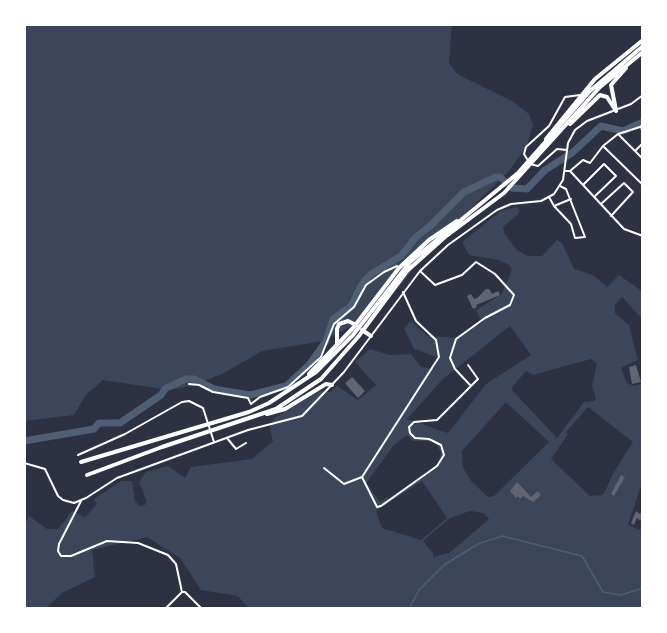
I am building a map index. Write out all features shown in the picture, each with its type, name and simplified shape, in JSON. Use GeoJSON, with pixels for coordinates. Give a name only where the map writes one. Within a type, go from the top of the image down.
{"type":"FeatureCollection","features":[{"type":"Feature","properties":{"kind":"highway"},"geometry":{"type":"LineString","coordinates":[[537,156],[580,95],[597,77],[643,40]]}},
{"type":"Feature","properties":{"kind":"highway"},"geometry":{"type":"LineString","coordinates":[[542,147],[590,91],[643,46]]}},
{"type":"Feature","properties":{"kind":"highway"},"geometry":{"type":"LineString","coordinates":[[616,111],[610,85],[643,52]]}},
{"type":"Feature","properties":{"kind":"highway"},"geometry":{"type":"LineString","coordinates":[[556,138],[600,87],[643,52]]}},
{"type":"Feature","properties":{"kind":"highway"},"geometry":{"type":"LineString","coordinates":[[87,475],[276,409],[321,379],[358,337],[407,271],[519,175],[600,95],[607,97],[616,111]]}},
{"type":"Feature","properties":{"kind":"highway"},"geometry":{"type":"LineString","coordinates":[[81,462],[249,412],[269,403],[303,381],[353,335],[410,262],[519,175]]}},
{"type":"Feature","properties":{"kind":"highway"},"geometry":{"type":"LineString","coordinates":[[303,381],[347,336],[399,268],[446,227],[464,218]]}},
{"type":"Feature","properties":{"kind":"highway"},"geometry":{"type":"LineString","coordinates":[[330,354],[338,344],[336,332],[339,324],[351,322],[371,336]]}},
{"type":"Feature","properties":{"kind":"highway"},"geometry":{"type":"LineString","coordinates":[[338,336],[347,336]]}},
{"type":"Feature","properties":{"kind":"highway"},"geometry":{"type":"LineString","coordinates":[[255,416],[277,412],[326,384],[332,385]]}},
{"type":"Feature","properties":{"kind":"street"},"geometry":{"type":"LineString","coordinates":[[567,151],[557,149],[538,166],[530,164],[524,154],[526,147],[549,126],[562,101],[569,96],[580,95]]}},
{"type":"Feature","properties":{"kind":"street"},"geometry":{"type":"LineString","coordinates":[[24,463],[37,465],[48,472],[58,496],[74,503],[117,478],[214,440],[298,418],[332,385],[420,271],[448,245],[497,210],[511,204],[531,203],[549,197],[560,186],[565,171],[570,137],[580,125],[631,104],[643,95]]}},
{"type":"Feature","properties":{"kind":"street"},"geometry":{"type":"LineString","coordinates":[[569,96],[573,103]]}},
{"type":"Feature","properties":{"kind":"street"},"geometry":{"type":"LineString","coordinates":[[565,171],[570,171],[584,160],[590,163],[618,134],[642,126],[643,135]]}},
{"type":"Feature","properties":{"kind":"street"},"geometry":{"type":"LineString","coordinates":[[618,134],[643,159]]}},
{"type":"Feature","properties":{"kind":"street"},"geometry":{"type":"LineString","coordinates":[[635,151],[643,143]]}},
{"type":"Feature","properties":{"kind":"street"},"geometry":{"type":"LineString","coordinates":[[603,147],[643,184]]}},
{"type":"Feature","properties":{"kind":"street"},"geometry":{"type":"LineString","coordinates":[[583,185],[604,164],[616,176],[594,197]]}},
{"type":"Feature","properties":{"kind":"street"},"geometry":{"type":"LineString","coordinates":[[570,171],[624,229],[643,236]]}},
{"type":"Feature","properties":{"kind":"street"},"geometry":{"type":"LineString","coordinates":[[601,204],[624,183],[633,192],[611,216]]}},
{"type":"Feature","properties":{"kind":"street"},"geometry":{"type":"LineString","coordinates":[[549,197],[554,206],[571,224],[576,238],[585,237],[566,189],[560,186]]}},
{"type":"Feature","properties":{"kind":"street"},"geometry":{"type":"LineString","coordinates":[[554,206],[571,200]]}},
{"type":"Feature","properties":{"kind":"street"},"geometry":{"type":"LineString","coordinates":[[420,271],[435,285],[462,274],[476,262],[495,274],[514,295],[510,305],[485,318],[456,339],[450,358],[455,369],[471,386]]}},
{"type":"Feature","properties":{"kind":"street"},"geometry":{"type":"LineString","coordinates":[[189,384],[199,385],[213,392],[248,398],[251,404],[260,397],[288,387],[321,357],[334,324],[354,307],[366,285],[384,272],[397,266],[399,268]]}},
{"type":"Feature","properties":{"kind":"street"},"geometry":{"type":"LineString","coordinates":[[324,468],[344,484],[362,477],[439,357],[436,340],[416,321],[403,292]]}},
{"type":"Feature","properties":{"kind":"street"},"geometry":{"type":"LineString","coordinates":[[362,477],[377,507],[429,474],[444,455],[441,444],[429,438],[415,438],[410,433],[409,427],[414,422],[437,420],[478,379],[468,365]]}},
{"type":"Feature","properties":{"kind":"street"},"geometry":{"type":"LineString","coordinates":[[78,454],[125,434],[182,402],[196,403],[205,414],[214,440]]}},
{"type":"Feature","properties":{"kind":"street"},"geometry":{"type":"LineString","coordinates":[[227,438],[236,449],[246,443]]}},
{"type":"Feature","properties":{"kind":"street"},"geometry":{"type":"LineString","coordinates":[[81,500],[60,544],[58,551],[61,556],[71,556],[107,541],[138,543],[168,555],[176,564],[182,592]]}},
{"type":"Feature","properties":{"kind":"street"},"geometry":{"type":"LineString","coordinates":[[24,505],[24,515]]}},
{"type":"Feature","properties":{"kind":"street"},"geometry":{"type":"LineString","coordinates":[[165,609],[182,592]]}},
{"type":"Feature","properties":{"kind":"street"},"geometry":{"type":"LineString","coordinates":[[182,592],[185,592],[202,609]]}},
{"type":"Feature","properties":{"kind":"shaded area"},"geometry":{"type":"Polygon","coordinates":[[[24,24],[452,24],[449,63],[457,74],[512,101],[529,114],[533,125],[527,146],[509,171],[419,259],[406,279],[377,311],[350,327],[323,341],[262,351],[222,374],[192,386],[169,390],[103,380],[85,396],[74,415],[24,421],[24,24]]]}},
{"type":"Feature","properties":{"kind":"shaded area"},"geometry":{"type":"Polygon","coordinates":[[[517,207],[520,211],[503,227],[504,233],[516,249],[527,256],[542,256],[557,240],[562,243],[574,269],[593,275],[607,287],[619,275],[643,292],[643,320],[622,297],[615,305],[615,313],[629,325],[638,360],[621,368],[627,383],[634,386],[643,383],[643,480],[628,525],[639,530],[643,526],[643,609],[249,609],[238,596],[201,590],[180,558],[147,537],[92,550],[95,577],[62,593],[45,609],[24,609],[24,527],[29,516],[47,529],[58,529],[72,511],[85,517],[97,504],[94,499],[121,481],[132,481],[135,501],[140,506],[145,505],[147,501],[139,482],[146,472],[168,466],[185,478],[191,467],[252,459],[273,441],[270,430],[274,418],[320,391],[331,392],[337,386],[358,400],[376,385],[355,362],[370,349],[390,355],[411,354],[421,367],[434,369],[440,358],[414,349],[404,328],[411,321],[427,336],[458,338],[482,322],[476,310],[502,294],[512,269],[508,264],[498,260],[469,255],[462,242],[501,211],[517,207]],[[510,326],[443,379],[407,419],[448,433],[486,384],[531,355],[510,326]],[[591,359],[533,375],[526,371],[512,390],[557,438],[584,402],[594,401],[596,398],[592,386],[597,364],[591,359]],[[506,402],[462,451],[462,465],[470,480],[488,497],[494,496],[549,442],[506,402]],[[588,407],[566,432],[568,434],[551,459],[590,496],[603,495],[633,442],[588,407]],[[407,435],[394,445],[366,483],[380,502],[387,497],[389,499],[430,471],[439,461],[441,452],[434,441],[412,441],[407,435]],[[422,481],[376,511],[382,528],[421,540],[447,518],[422,481]],[[470,511],[450,518],[423,541],[433,553],[433,557],[449,553],[489,519],[484,513],[470,511]]]}},
{"type":"Feature","properties":{"kind":"building"},"geometry":{"type":"Polygon","coordinates":[[[489,289],[492,294],[498,291],[500,295],[476,305],[477,307],[473,309],[467,296],[471,294],[474,299],[477,298],[489,289]]]}},
{"type":"Feature","properties":{"kind":"building"},"geometry":{"type":"Polygon","coordinates":[[[636,365],[641,382],[632,384],[629,367],[636,365]]]}},
{"type":"Feature","properties":{"kind":"building"},"geometry":{"type":"Polygon","coordinates":[[[352,377],[365,391],[358,398],[345,383],[352,377]]]}},
{"type":"Feature","properties":{"kind":"building"},"geometry":{"type":"Polygon","coordinates":[[[621,475],[625,477],[614,496],[611,494],[621,475]]]}},
{"type":"Feature","properties":{"kind":"building"},"geometry":{"type":"Polygon","coordinates":[[[517,482],[531,497],[538,491],[541,495],[533,502],[523,496],[520,499],[518,496],[516,498],[510,491],[517,482]]]}},
{"type":"Feature","properties":{"kind":"building"},"geometry":{"type":"Polygon","coordinates":[[[643,509],[643,522],[637,518],[634,525],[631,523],[636,511],[640,514],[643,509]]]}},
{"type":"Feature","properties":{"kind":"waterway"},"geometry":{"type":"LineString","coordinates":[[24,441],[94,429],[99,423],[120,423],[161,395],[166,388],[186,379],[194,379],[214,389],[250,395],[286,386],[309,365],[326,341],[333,319],[351,306],[362,284],[371,274],[401,256],[416,237],[464,192],[496,177],[500,177],[512,188],[527,189],[545,170],[572,153],[601,126],[623,131],[643,122]]}},
{"type":"Feature","properties":{"kind":"waterway"},"geometry":{"type":"LineString","coordinates":[[409,609],[419,590],[444,565],[478,544],[502,536],[582,556],[603,592],[621,595],[643,588]]}}]}
